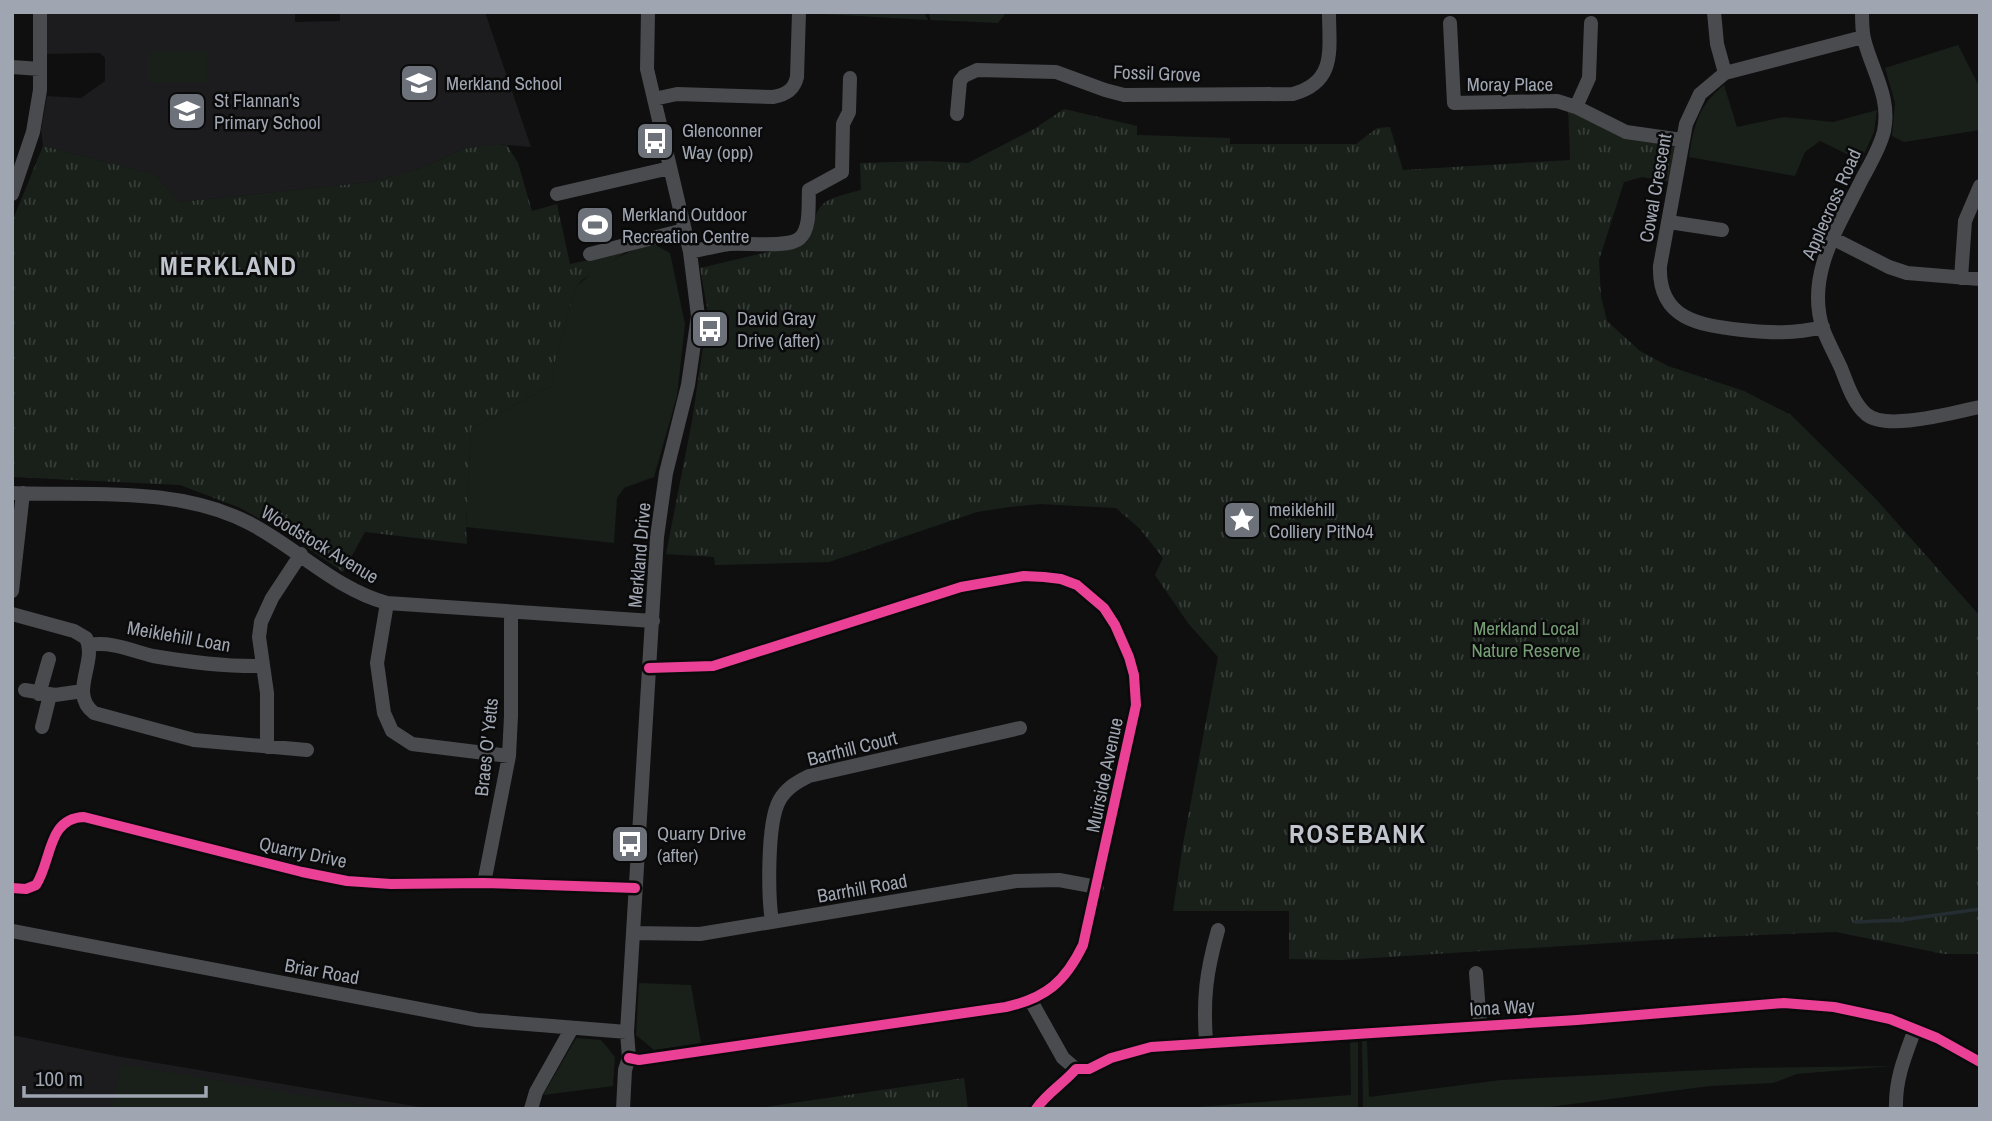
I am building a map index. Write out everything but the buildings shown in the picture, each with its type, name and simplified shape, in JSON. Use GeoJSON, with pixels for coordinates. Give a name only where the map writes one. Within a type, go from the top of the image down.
{"type":"FeatureCollection","features":[{"type":"Feature","properties":{"kind":"street"},"geometry":{"type":"LineString","coordinates":[[12,194],[33,132],[40,90],[40,12]]}},
{"type":"Feature","properties":{"kind":"street","name":"Merkland Drive"},"geometry":{"type":"LineString","coordinates":[[623,1109],[624,1078],[629,1058],[627,1032],[657,537],[663,493],[688,385],[697,327],[696,284],[690,252],[647,69],[648,12]]}},
{"type":"Feature","properties":{"kind":"street"},"geometry":{"type":"LineString","coordinates":[[654,99],[677,94],[786,94],[796,85],[799,12]]}},
{"type":"Feature","properties":{"kind":"street","name":"Fossil Grove"},"geometry":{"type":"LineString","coordinates":[[957,114],[960,81],[977,70],[1056,72],[1124,94],[1280,94],[1304,91],[1314,85],[1329,64],[1329,12]]}},
{"type":"Feature","properties":{"kind":"street"},"geometry":{"type":"LineString","coordinates":[[1714,12],[1717,44],[1724,73]]}},
{"type":"Feature","properties":{"kind":"street","name":"Applecross Road"},"geometry":{"type":"LineString","coordinates":[[1862,12],[1863,37],[1886,102],[1885,125],[1878,147],[1824,256],[1818,289],[1823,327],[1853,397],[1863,412],[1871,418],[1879,422],[1901,421],[1980,407]]}},
{"type":"Feature","properties":{"kind":"street","name":"Moray Place"},"geometry":{"type":"LineString","coordinates":[[1450,23],[1454,103],[1557,101],[1576,107],[1626,132],[1682,139]]}},
{"type":"Feature","properties":{"kind":"street"},"geometry":{"type":"LineString","coordinates":[[1576,107],[1589,78],[1591,23]]}},
{"type":"Feature","properties":{"kind":"street","name":"Cowal Crescent"},"geometry":{"type":"LineString","coordinates":[[1823,327],[1782,334],[1693,322],[1667,300],[1659,277],[1682,139],[1689,114],[1700,94],[1724,73],[1863,37]]}},
{"type":"Feature","properties":{"kind":"street"},"geometry":{"type":"LineString","coordinates":[[12,67],[40,69]]}},
{"type":"Feature","properties":{"kind":"street"},"geometry":{"type":"LineString","coordinates":[[690,252],[729,244],[790,242],[800,238],[807,221],[809,190],[842,172],[843,124],[849,112],[850,78]]}},
{"type":"Feature","properties":{"kind":"street"},"geometry":{"type":"LineString","coordinates":[[558,194],[670,168]]}},
{"type":"Feature","properties":{"kind":"street"},"geometry":{"type":"LineString","coordinates":[[1961,278],[1965,221],[1980,186]]}},
{"type":"Feature","properties":{"kind":"street"},"geometry":{"type":"LineString","coordinates":[[1669,222],[1722,230]]}},
{"type":"Feature","properties":{"kind":"street"},"geometry":{"type":"LineString","coordinates":[[590,254],[684,229]]}},
{"type":"Feature","properties":{"kind":"street"},"geometry":{"type":"LineString","coordinates":[[1832,238],[1889,267],[1907,273],[1980,279]]}},
{"type":"Feature","properties":{"kind":"street"},"geometry":{"type":"LineString","coordinates":[[12,591],[18,493]]}},
{"type":"Feature","properties":{"kind":"street","name":"Woodstock Avenue"},"geometry":{"type":"LineString","coordinates":[[18,493],[163,497],[195,503],[249,523],[301,554],[346,586],[368,598],[387,603],[653,621]]}},
{"type":"Feature","properties":{"kind":"street"},"geometry":{"type":"LineString","coordinates":[[267,747],[267,693],[259,637],[261,622],[272,598],[301,554]]}},
{"type":"Feature","properties":{"kind":"street","name":"Muirside Avenue"},"geometry":{"type":"LineString","coordinates":[[629,1058],[639,1060],[1006,1007],[1031,1000],[1057,985],[1075,962],[1083,945],[1135,717],[1136,692],[1129,657],[1115,625],[1104,608],[1077,585],[1061,579],[1024,576],[948,590],[713,666],[649,668]]}},
{"type":"Feature","properties":{"kind":"street"},"geometry":{"type":"LineString","coordinates":[[387,603],[377,663],[384,713],[392,731],[412,744],[509,756]]}},
{"type":"Feature","properties":{"kind":"street","name":"Braes O' Yetts"},"geometry":{"type":"LineString","coordinates":[[484,883],[509,756],[511,613]]}},
{"type":"Feature","properties":{"kind":"street"},"geometry":{"type":"LineString","coordinates":[[12,614],[74,631],[86,638],[89,645],[83,691],[87,708],[102,716],[194,740],[307,750]]}},
{"type":"Feature","properties":{"kind":"street","name":"Meiklehill Loan"},"geometry":{"type":"LineString","coordinates":[[89,645],[111,644],[156,656],[225,665],[263,666]]}},
{"type":"Feature","properties":{"kind":"street"},"geometry":{"type":"LineString","coordinates":[[42,727],[38,693],[49,659]]}},
{"type":"Feature","properties":{"kind":"street"},"geometry":{"type":"LineString","coordinates":[[38,693],[83,691]]}},
{"type":"Feature","properties":{"kind":"street","name":"Barrhill Court"},"geometry":{"type":"LineString","coordinates":[[772,922],[769,904],[772,827],[780,800],[796,782],[809,776],[1020,728]]}},
{"type":"Feature","properties":{"kind":"street","name":"Quarry Drive"},"geometry":{"type":"LineString","coordinates":[[12,888],[26,889],[36,885],[45,870],[54,835],[60,825],[75,817],[84,817],[320,876],[391,884],[484,883],[635,888]]}},
{"type":"Feature","properties":{"kind":"street","name":"Barrhill Road"},"geometry":{"type":"LineString","coordinates":[[633,933],[699,934],[1016,881],[1059,880],[1097,887]]}},
{"type":"Feature","properties":{"kind":"street"},"geometry":{"type":"LineString","coordinates":[[1206,1042],[1203,1003],[1205,981],[1218,930]]}},
{"type":"Feature","properties":{"kind":"street","name":"Briar Road"},"geometry":{"type":"LineString","coordinates":[[12,931],[477,1020],[627,1032]]}},
{"type":"Feature","properties":{"kind":"street"},"geometry":{"type":"LineString","coordinates":[[1476,973],[1479,1025]]}},
{"type":"Feature","properties":{"kind":"street"},"geometry":{"type":"LineString","coordinates":[[1031,1000],[1063,1058],[1076,1069]]}},
{"type":"Feature","properties":{"kind":"street","name":"Iona Way"},"geometry":{"type":"LineString","coordinates":[[1036,1109],[1045,1097],[1063,1084],[1076,1069],[1088,1069],[1111,1058],[1151,1047],[1577,1020],[1784,1003],[1864,1012],[1915,1029],[1980,1062]]}},
{"type":"Feature","properties":{"kind":"street"},"geometry":{"type":"LineString","coordinates":[[531,1109],[536,1091],[572,1028]]}},
{"type":"Feature","properties":{"kind":"street"},"geometry":{"type":"LineString","coordinates":[[1896,1109],[1900,1067],[1915,1029]]}},
{"type":"Feature","properties":{"kind":"shaded area","name":"St Flannan's Primary School"},"geometry":{"type":"Polygon","coordinates":[[[45,12],[295,12],[295,22],[340,21],[340,12],[485,12],[531,147],[496,144],[463,149],[422,168],[371,182],[180,202],[154,174],[43,146],[41,130],[47,96],[81,98],[105,81],[105,58],[100,53],[46,54],[45,12]]]}},
{"type":"Feature","properties":{"kind":"shaded area"},"geometry":{"type":"Polygon","coordinates":[[[12,1035],[116,1056],[432,1109],[12,1109],[12,1035]]]}},
{"type":"Feature","properties":{"kind":"green space"},"geometry":{"type":"Polygon","coordinates":[[[924,12],[928,20],[824,14],[924,12]]]}},
{"type":"Feature","properties":{"kind":"green space"},"geometry":{"type":"Polygon","coordinates":[[[928,12],[1111,14],[1006,13],[998,23],[931,20],[928,12]]]}},
{"type":"Feature","properties":{"kind":"green space"},"geometry":{"type":"Polygon","coordinates":[[[1958,45],[1980,88],[1980,130],[1904,142],[1892,136],[1895,103],[1885,68],[1958,45]]]}},
{"type":"Feature","properties":{"kind":"green space"},"geometry":{"type":"Polygon","coordinates":[[[207,51],[207,82],[149,82],[149,52],[207,51]]]}},
{"type":"Feature","properties":{"kind":"green space"},"geometry":{"type":"Polygon","coordinates":[[[1724,85],[1737,127],[1784,117],[1833,122],[1877,110],[1874,132],[1861,161],[1820,141],[1805,152],[1795,176],[1689,157],[1699,117],[1708,101],[1724,85]]]}},
{"type":"Feature","properties":{"kind":"green space","name":"Merkland Local Nature Reserve"},"geometry":{"type":"Polygon","coordinates":[[[1568,104],[1626,132],[1682,140],[1676,183],[1642,177],[1624,182],[1599,260],[1601,297],[1607,321],[1640,351],[1668,366],[1744,391],[1791,415],[1874,497],[1980,616],[1980,954],[1944,954],[1836,932],[1688,938],[1341,960],[1289,959],[1289,911],[1173,911],[1218,657],[1188,623],[1155,575],[1163,558],[1140,529],[1116,508],[1040,504],[977,512],[829,562],[715,565],[714,557],[666,554],[692,421],[708,313],[700,268],[806,243],[822,205],[836,197],[861,190],[860,163],[968,163],[1034,129],[1064,109],[1137,126],[1137,135],[1230,138],[1230,144],[1356,144],[1377,128],[1390,127],[1403,170],[1570,160],[1568,104]]]}},
{"type":"Feature","properties":{"kind":"green space"},"geometry":{"type":"Polygon","coordinates":[[[507,145],[518,163],[532,211],[557,204],[570,264],[626,252],[582,280],[575,289],[554,365],[553,385],[471,428],[467,544],[365,532],[343,572],[284,532],[238,507],[180,485],[12,477],[12,222],[43,146],[154,174],[180,202],[371,182],[422,168],[463,149],[507,145]]]}},
{"type":"Feature","properties":{"kind":"green space"},"geometry":{"type":"Polygon","coordinates":[[[652,243],[670,253],[685,324],[677,396],[654,477],[624,488],[617,498],[614,543],[466,527],[471,428],[553,385],[554,365],[575,289],[610,262],[652,243]]]}},
{"type":"Feature","properties":{"kind":"green space"},"geometry":{"type":"Polygon","coordinates":[[[639,983],[691,985],[701,1043],[654,1050],[636,1035],[639,983]]]}},
{"type":"Feature","properties":{"kind":"green space"},"geometry":{"type":"Polygon","coordinates":[[[576,1038],[601,1040],[615,1057],[613,1086],[543,1095],[576,1038]]]}},
{"type":"Feature","properties":{"kind":"green space"},"geometry":{"type":"Polygon","coordinates":[[[1362,1041],[1367,1041],[1369,1097],[1501,1080],[1746,1068],[1892,1066],[1797,1074],[1773,1083],[1710,1086],[1534,1109],[1363,1109],[1362,1041]]]}},
{"type":"Feature","properties":{"kind":"green space"},"geometry":{"type":"Polygon","coordinates":[[[1358,1042],[1358,1109],[1171,1109],[1351,1095],[1350,1043],[1358,1042]]]}},
{"type":"Feature","properties":{"kind":"green space"},"geometry":{"type":"Polygon","coordinates":[[[126,1065],[383,1109],[112,1109],[121,1067],[126,1065]]]}},
{"type":"Feature","properties":{"kind":"green space"},"geometry":{"type":"Polygon","coordinates":[[[964,1078],[968,1109],[752,1109],[964,1078]]]}},
{"type":"Feature","properties":{"kind":"waterway"},"geometry":{"type":"LineString","coordinates":[[1855,922],[1901,920],[1980,909]]}},
{"type":"Feature","properties":{"kind":"cycle path"},"geometry":{"type":"LineString","coordinates":[[629,1058],[639,1060],[1006,1007],[1032,999],[1053,987],[1069,969],[1083,945],[1136,705],[1134,675],[1129,657],[1104,608],[1077,585],[1044,577],[1024,576],[961,587],[713,666],[649,668]]}},
{"type":"Feature","properties":{"kind":"cycle path"},"geometry":{"type":"LineString","coordinates":[[12,888],[26,889],[36,885],[57,833],[72,819],[84,817],[347,881],[635,888]]}},
{"type":"Feature","properties":{"kind":"cycle path"},"geometry":{"type":"LineString","coordinates":[[1036,1109],[1076,1069],[1089,1069],[1111,1058],[1151,1047],[1577,1020],[1784,1003],[1834,1007],[1890,1019],[1937,1038],[1980,1062]]}},
{"type":"Feature","properties":{"kind":"place","name":"Merkland School"},"geometry":{"type":"Point","coordinates":[419,83]}},
{"type":"Feature","properties":{"kind":"place","name":"St Flannan's Primary School"},"geometry":{"type":"Point","coordinates":[187,111]}},
{"type":"Feature","properties":{"kind":"place","name":"Glenconner Way (opp)"},"geometry":{"type":"Point","coordinates":[655,141]}},
{"type":"Feature","properties":{"kind":"place","name":"Merkland Outdoor Recreation Centre"},"geometry":{"type":"Point","coordinates":[595,225]}},
{"type":"Feature","properties":{"kind":"place","name":"David Gray Drive (after)"},"geometry":{"type":"Point","coordinates":[710,329]}},
{"type":"Feature","properties":{"kind":"place","name":"meiklehill Colliery PitNo4"},"geometry":{"type":"Point","coordinates":[1242,520]}},
{"type":"Feature","properties":{"kind":"place","name":"Quarry Drive (after)"},"geometry":{"type":"Point","coordinates":[630,844]}},
{"type":"Feature","properties":{"kind":"district","name":"MERKLAND"},"geometry":{"type":"Point","coordinates":[229,265]}},
{"type":"Feature","properties":{"kind":"district","name":"ROSEBANK"},"geometry":{"type":"Point","coordinates":[1358,833]}}]}
